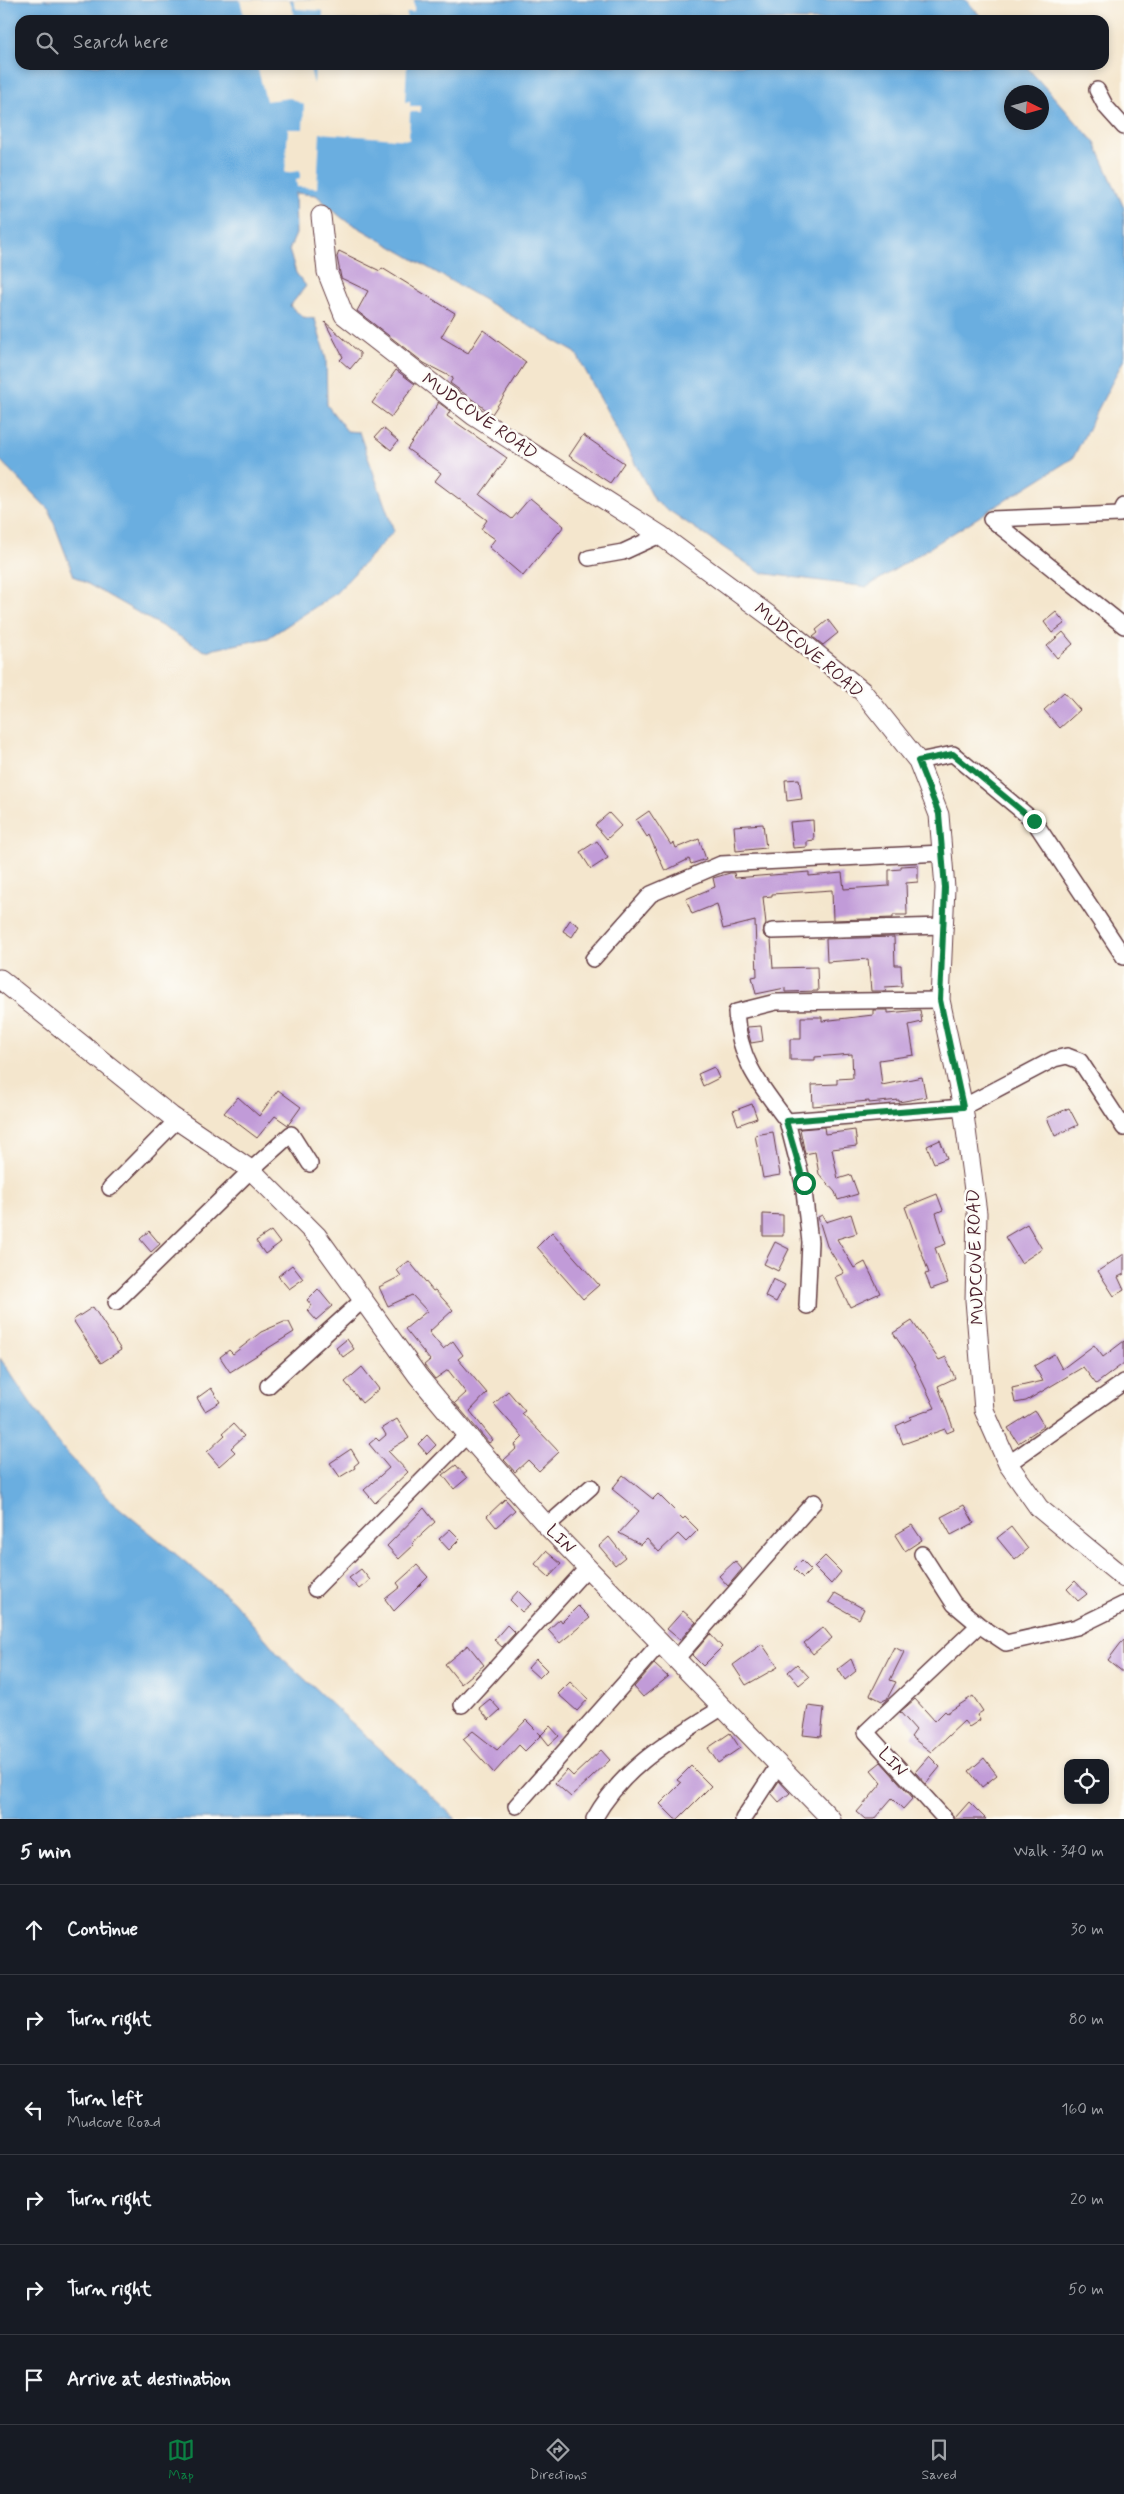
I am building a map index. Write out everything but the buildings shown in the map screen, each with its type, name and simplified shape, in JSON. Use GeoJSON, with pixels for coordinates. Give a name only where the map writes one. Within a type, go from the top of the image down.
{"type":"FeatureCollection","features":[{"type":"Feature","properties":{"kind":"street"},"geometry":{"type":"LineString","coordinates":[[1097,90],[1106,107],[1124,127]]}},
{"type":"Feature","properties":{"kind":"street","name":"MUDCOVE ROAD"},"geometry":{"type":"LineString","coordinates":[[320,216],[327,272],[344,315],[474,416],[660,535],[771,617],[862,691],[918,761],[939,814],[945,888],[940,1000],[963,1107],[977,1213],[976,1300],[984,1410],[1008,1464],[1039,1508],[1124,1578]]}},
{"type":"Feature","properties":{"kind":"street"},"geometry":{"type":"LineString","coordinates":[[1124,506],[1120,514],[991,519],[1124,626]]}},
{"type":"Feature","properties":{"kind":"street"},"geometry":{"type":"LineString","coordinates":[[589,558],[623,552],[660,535]]}},
{"type":"Feature","properties":{"kind":"street"},"geometry":{"type":"LineString","coordinates":[[918,761],[953,754],[1034,821],[1124,957]]}},
{"type":"Feature","properties":{"kind":"street"},"geometry":{"type":"LineString","coordinates":[[593,959],[651,894],[721,864],[942,853]]}},
{"type":"Feature","properties":{"kind":"street"},"geometry":{"type":"LineString","coordinates":[[772,931],[944,926]]}},
{"type":"Feature","properties":{"kind":"street","name":"LIN"},"geometry":{"type":"LineString","coordinates":[[0,979],[177,1120],[251,1170],[317,1236],[418,1376],[547,1526],[831,1819]]}},
{"type":"Feature","properties":{"kind":"street"},"geometry":{"type":"LineString","coordinates":[[807,1306],[809,1232],[804,1183],[786,1121],[749,1065],[738,1036],[736,1012],[776,1002],[940,1000]]}},
{"type":"Feature","properties":{"kind":"street"},"geometry":{"type":"LineString","coordinates":[[786,1121],[963,1107],[1054,1059],[1067,1056],[1080,1061],[1124,1128]]}},
{"type":"Feature","properties":{"kind":"street"},"geometry":{"type":"LineString","coordinates":[[110,1188],[177,1120]]}},
{"type":"Feature","properties":{"kind":"street"},"geometry":{"type":"LineString","coordinates":[[116,1302],[251,1170],[291,1134],[310,1164]]}},
{"type":"Feature","properties":{"kind":"street"},"geometry":{"type":"LineString","coordinates":[[268,1386],[364,1299]]}},
{"type":"Feature","properties":{"kind":"street"},"geometry":{"type":"LineString","coordinates":[[1008,1464],[1124,1382]]}},
{"type":"Feature","properties":{"kind":"street"},"geometry":{"type":"LineString","coordinates":[[315,1589],[467,1435]]}},
{"type":"Feature","properties":{"kind":"street"},"geometry":{"type":"LineString","coordinates":[[547,1526],[591,1487]]}},
{"type":"Feature","properties":{"kind":"street"},"geometry":{"type":"LineString","coordinates":[[676,1658],[814,1502]]}},
{"type":"Feature","properties":{"kind":"street"},"geometry":{"type":"LineString","coordinates":[[922,1554],[954,1604],[979,1625],[1006,1642],[1077,1627],[1124,1604]]}},
{"type":"Feature","properties":{"kind":"street"},"geometry":{"type":"LineString","coordinates":[[462,1705],[588,1567]]}},
{"type":"Feature","properties":{"kind":"street","name":"LIN"},"geometry":{"type":"LineString","coordinates":[[945,1819],[866,1732],[979,1625]]}},
{"type":"Feature","properties":{"kind":"street"},"geometry":{"type":"LineString","coordinates":[[516,1806],[661,1642]]}},
{"type":"Feature","properties":{"kind":"street"},"geometry":{"type":"LineString","coordinates":[[594,1819],[607,1796],[648,1756],[723,1707]]}},
{"type":"Feature","properties":{"kind":"street"},"geometry":{"type":"LineString","coordinates":[[743,1819],[779,1764]]}},
{"type":"Feature","properties":{"kind":"water"},"geometry":{"type":"Polygon","coordinates":[[[0,0],[966,0],[980,15],[15,15],[15,70],[1029,70],[1043,85],[1004,85],[1004,130],[1049,130],[1049,92],[1095,143],[1124,208],[1124,359],[1073,458],[867,587],[761,573],[655,501],[576,353],[342,218],[316,195],[295,193],[296,234],[289,250],[296,273],[306,286],[290,306],[303,317],[315,319],[326,359],[327,405],[347,431],[359,432],[394,531],[335,594],[268,638],[205,651],[74,576],[49,510],[0,460],[0,0]]]}},
{"type":"Feature","properties":{"kind":"water"},"geometry":{"type":"Polygon","coordinates":[[[0,1358],[57,1442],[111,1501],[233,1601],[282,1658],[456,1819],[0,1819],[0,1358]]]}},
{"type":"Feature","properties":{"kind":"pier"},"geometry":{"type":"Polygon","coordinates":[[[240,0],[290,0],[294,15],[244,15],[240,0]]]}},
{"type":"Feature","properties":{"kind":"pier"},"geometry":{"type":"Polygon","coordinates":[[[293,0],[414,0],[414,12],[407,12],[407,15],[323,15],[323,11],[296,9],[293,0]]]}},
{"type":"Feature","properties":{"kind":"pier"},"geometry":{"type":"Polygon","coordinates":[[[258,70],[310,70],[314,84],[315,70],[407,70],[405,102],[410,101],[410,106],[420,106],[420,112],[410,112],[409,140],[320,133],[317,188],[297,187],[296,180],[300,179],[300,171],[285,173],[288,129],[303,129],[304,105],[290,98],[266,101],[258,70]]]}},
{"type":"Feature","properties":{"kind":"route"},"geometry":{"type":"LineString","coordinates":[[804,1183],[786,1121],[963,1107],[940,1000],[945,888],[939,814],[918,761],[953,754],[1034,821]]}}]}
